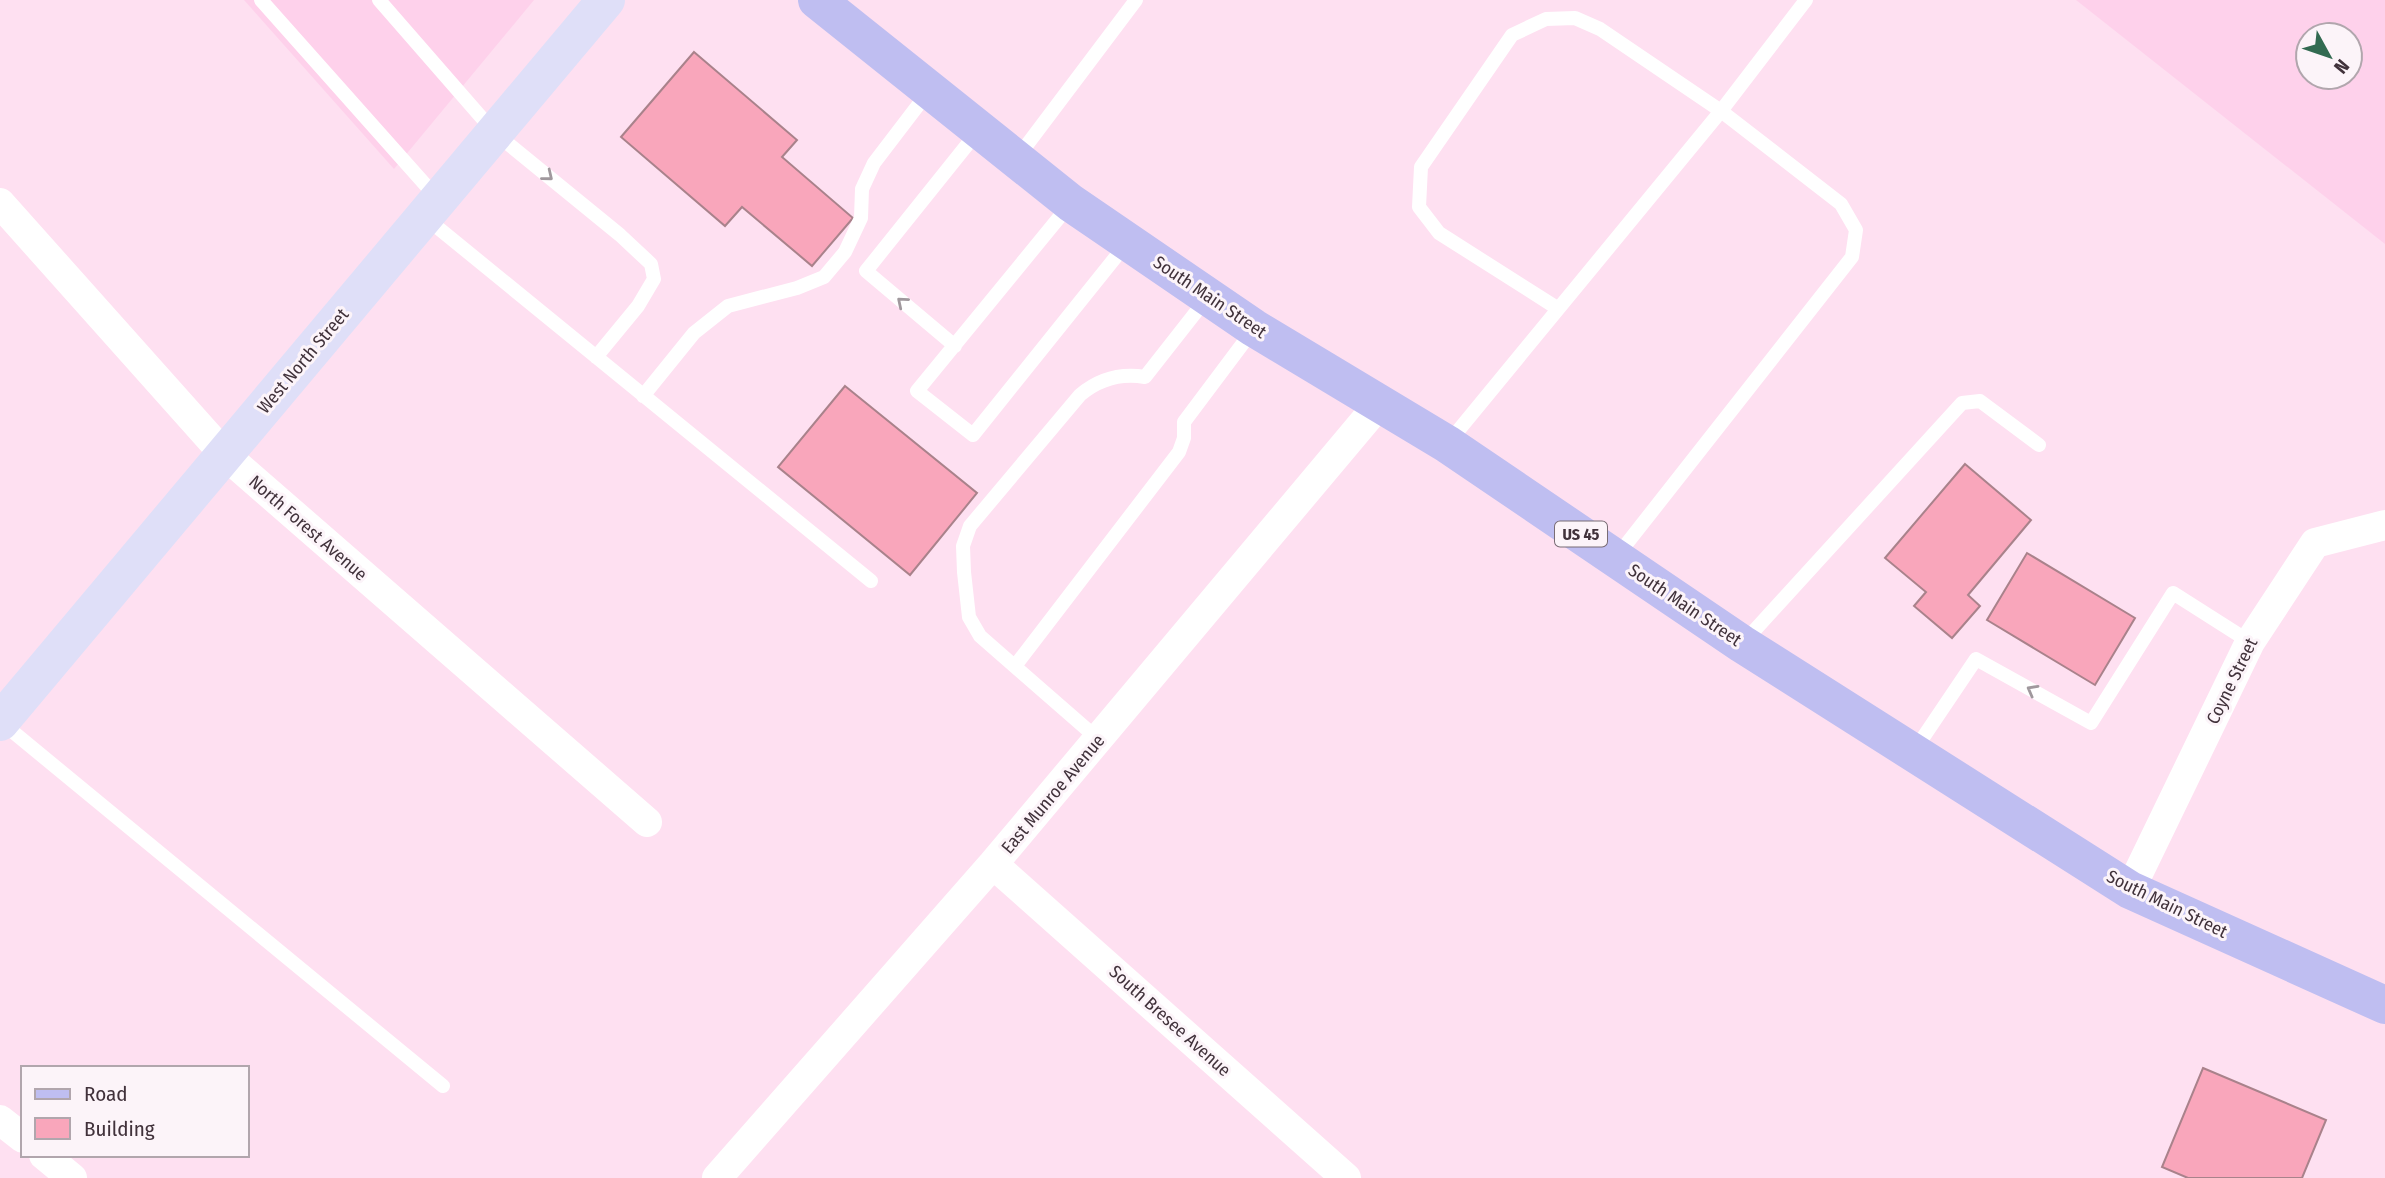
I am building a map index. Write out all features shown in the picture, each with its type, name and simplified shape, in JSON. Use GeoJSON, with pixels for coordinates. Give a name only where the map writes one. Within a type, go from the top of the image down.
{"type":"FeatureCollection","features":[{"type":"Feature","properties":{"kind":"main road","name":"West North Street"},"geometry":{"type":"LineString","coordinates":[[5,712],[606,0]]}},
{"type":"Feature","properties":{"kind":"main road","name":"South Main Street"},"geometry":{"type":"LineString","coordinates":[[817,0],[1072,204],[1254,328],[1447,444],[1742,644],[2130,890],[2385,1005]]}},
{"type":"Feature","properties":{"kind":"street","name":"North Forest Avenue"},"geometry":{"type":"LineString","coordinates":[[0,203],[224,454],[647,822]]}},
{"type":"Feature","properties":{"kind":"street","name":"East Munroe Avenue"},"geometry":{"type":"LineString","coordinates":[[717,1178],[993,864],[1380,402]]}},
{"type":"Feature","properties":{"kind":"street","name":"Coyne Street"},"geometry":{"type":"LineString","coordinates":[[2130,890],[2250,642],[2315,543],[2384,525]]}},
{"type":"Feature","properties":{"kind":"street","name":"South Bresee Avenue"},"geometry":{"type":"LineString","coordinates":[[993,864],[1346,1178]]}},
{"type":"Feature","properties":{"kind":"street"},"geometry":{"type":"LineString","coordinates":[[0,1120],[21,1136]]}},
{"type":"Feature","properties":{"kind":"street"},"geometry":{"type":"LineString","coordinates":[[46,1157],[72,1178]]}},
{"type":"Feature","properties":{"kind":"lane"},"geometry":{"type":"LineString","coordinates":[[261,0],[432,208],[596,357],[871,581]]}},
{"type":"Feature","properties":{"kind":"lane"},"geometry":{"type":"LineString","coordinates":[[379,0],[495,133],[621,235],[651,264],[654,279],[638,306],[596,357]]}},
{"type":"Feature","properties":{"kind":"lane"},"geometry":{"type":"LineString","coordinates":[[1016,158],[1136,0]]}},
{"type":"Feature","properties":{"kind":"lane"},"geometry":{"type":"LineString","coordinates":[[1447,444],[1721,111],[1806,0]]}},
{"type":"Feature","properties":{"kind":"lane"},"geometry":{"type":"LineString","coordinates":[[1557,308],[1439,233],[1419,207],[1421,167],[1512,35],[1546,19],[1575,18],[1600,29],[1721,111],[1841,204],[1856,230],[1852,257],[1616,557]]}},
{"type":"Feature","properties":{"kind":"lane"},"geometry":{"type":"LineString","coordinates":[[643,396],[694,333],[728,306],[797,288],[824,277],[845,252],[861,218],[862,190],[874,163],[930,90]]}},
{"type":"Feature","properties":{"kind":"lane"},"geometry":{"type":"LineString","coordinates":[[955,345],[866,271],[980,129]]}},
{"type":"Feature","properties":{"kind":"lane"},"geometry":{"type":"LineString","coordinates":[[1072,204],[917,391],[973,435],[1128,242]]}},
{"type":"Feature","properties":{"kind":"lane"},"geometry":{"type":"LineString","coordinates":[[1098,740],[981,636],[969,617],[963,546],[970,526],[1080,395],[1092,384],[1110,378],[1131,374],[1145,377],[1208,297]]}},
{"type":"Feature","properties":{"kind":"lane"},"geometry":{"type":"LineString","coordinates":[[1015,666],[1179,452],[1184,438],[1184,422],[1254,328]]}},
{"type":"Feature","properties":{"kind":"lane"},"geometry":{"type":"LineString","coordinates":[[1742,644],[1962,403],[1980,401],[2039,444]]}},
{"type":"Feature","properties":{"kind":"lane"},"geometry":{"type":"LineString","coordinates":[[1913,752],[1976,659],[2091,723],[2173,593],[2250,642]]}},
{"type":"Feature","properties":{"kind":"lane"},"geometry":{"type":"LineString","coordinates":[[5,712],[443,1086]]}},
{"type":"Feature","properties":{"kind":"shaded area"},"geometry":{"type":"Polygon","coordinates":[[[244,0],[534,0],[394,169],[244,0]]]}},
{"type":"Feature","properties":{"kind":"shaded area"},"geometry":{"type":"Polygon","coordinates":[[[2076,0],[2385,0],[2385,244],[2076,0]]]}},
{"type":"Feature","properties":{"kind":"building"},"geometry":{"type":"Polygon","coordinates":[[[694,52],[797,140],[782,157],[853,218],[812,266],[742,207],[725,226],[621,137],[694,52]]]}},
{"type":"Feature","properties":{"kind":"building"},"geometry":{"type":"Polygon","coordinates":[[[845,386],[977,493],[910,575],[778,467],[845,386]]]}},
{"type":"Feature","properties":{"kind":"building"},"geometry":{"type":"Polygon","coordinates":[[[1965,464],[2031,520],[1968,595],[1980,606],[1952,638],[1914,606],[1926,592],[1885,558],[1965,464]]]}},
{"type":"Feature","properties":{"kind":"building"},"geometry":{"type":"Polygon","coordinates":[[[2027,553],[2135,618],[2095,685],[1987,620],[2027,553]]]}},
{"type":"Feature","properties":{"kind":"building"},"geometry":{"type":"Polygon","coordinates":[[[2203,1068],[2326,1120],[2302,1178],[2188,1178],[2162,1167],[2203,1068]]]}}]}
